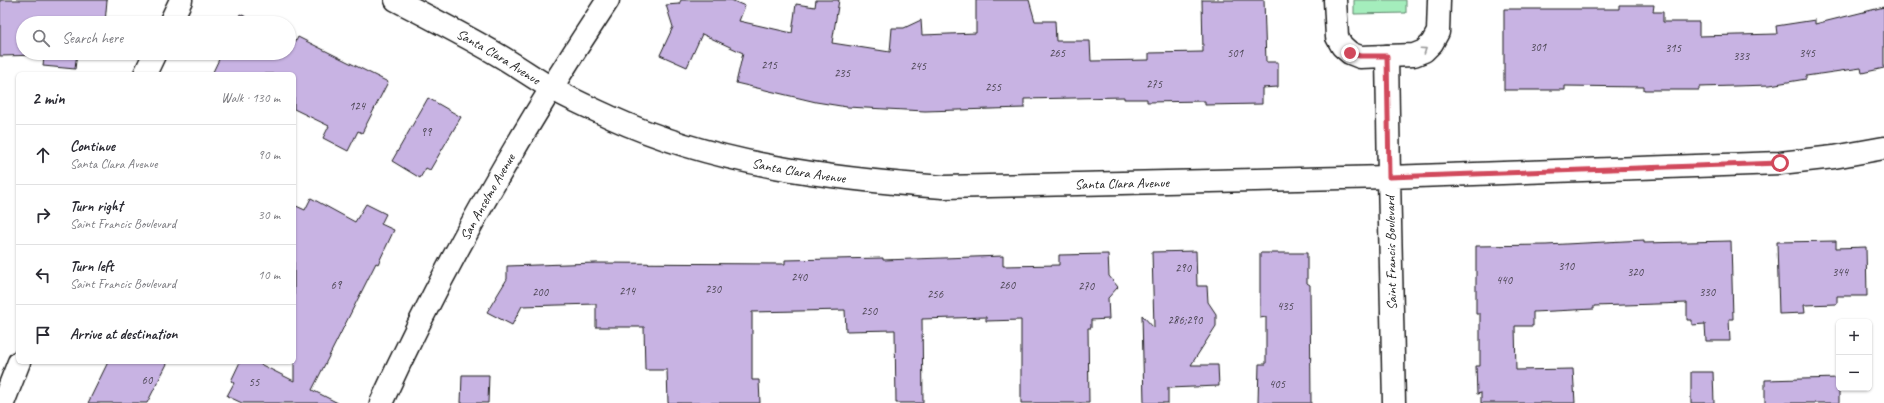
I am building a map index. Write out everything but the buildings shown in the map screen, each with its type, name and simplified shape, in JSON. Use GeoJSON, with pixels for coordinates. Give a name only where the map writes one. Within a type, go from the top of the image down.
{"type":"FeatureCollection","features":[{"type":"Feature","properties":{"kind":"street"},"geometry":{"type":"LineString","coordinates":[[173,16],[181,0]]}},
{"type":"Feature","properties":{"kind":"street","name":"Santa Clara Avenue"},"geometry":{"type":"LineString","coordinates":[[396,0],[488,49],[552,88],[611,118],[674,142],[746,160],[809,173],[876,182],[943,187],[1000,187],[1389,177],[1780,163],[1834,157],[1884,148]]}},
{"type":"Feature","properties":{"kind":"street","name":"San Anselmo Avenue"},"geometry":{"type":"LineString","coordinates":[[381,403],[461,245],[503,169],[608,0]]}},
{"type":"Feature","properties":{"kind":"street"},"geometry":{"type":"LineString","coordinates":[[1335,0],[1335,25],[1337,37],[1342,46],[1350,53],[1360,56],[1414,55],[1424,51],[1432,43],[1438,32],[1439,0]]}},
{"type":"Feature","properties":{"kind":"street","name":"Saint Francis Boulevard"},"geometry":{"type":"LineString","coordinates":[[1387,56],[1394,403]]}},
{"type":"Feature","properties":{"kind":"street"},"geometry":{"type":"LineString","coordinates":[[146,72],[152,60]]}},
{"type":"Feature","properties":{"kind":"street"},"geometry":{"type":"LineString","coordinates":[[3,403],[18,364]]}},
{"type":"Feature","properties":{"kind":"green space"},"geometry":{"type":"Polygon","coordinates":[[[1354,0],[1406,0],[1406,13],[1354,14],[1354,0]]]}},
{"type":"Feature","properties":{"kind":"route"},"geometry":{"type":"LineString","coordinates":[[1350,53],[1360,56],[1387,56],[1389,177],[1780,163]]}}]}
